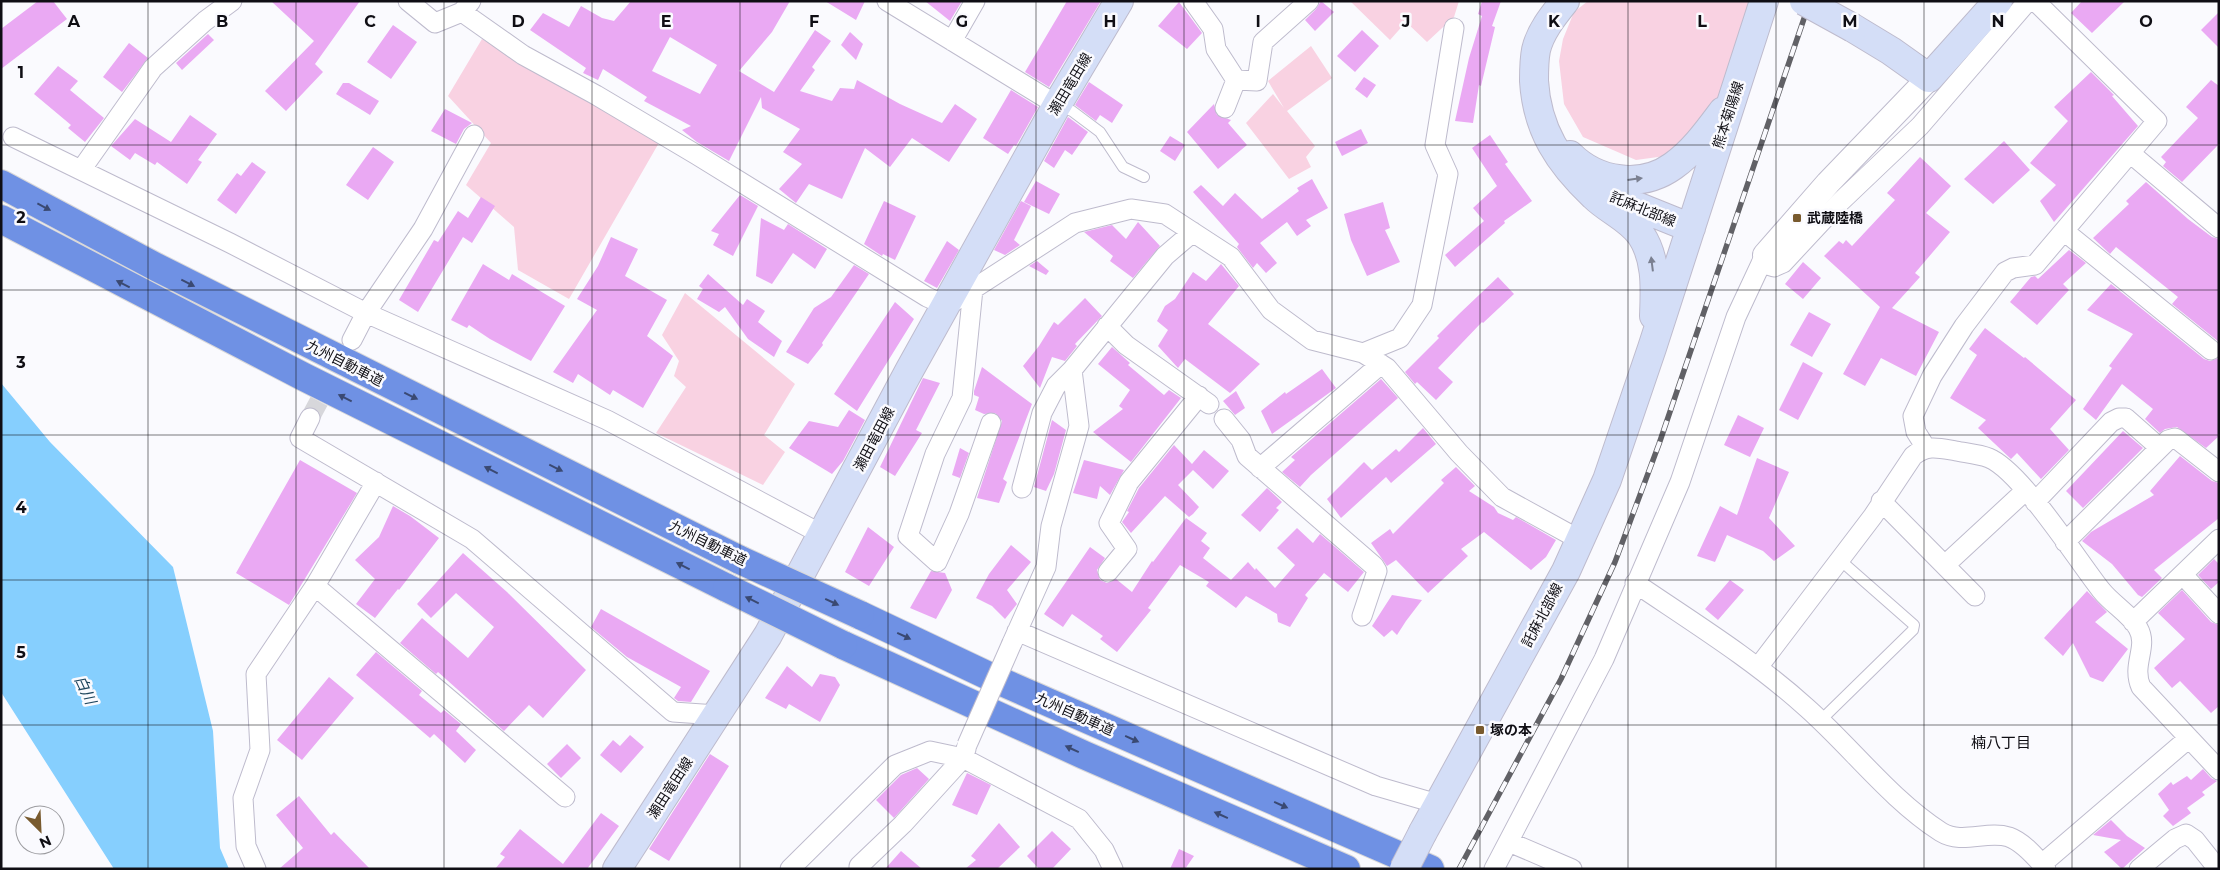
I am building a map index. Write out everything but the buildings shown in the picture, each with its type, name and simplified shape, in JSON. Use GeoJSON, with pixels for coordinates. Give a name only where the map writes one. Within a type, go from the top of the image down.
{"type":"FeatureCollection","features":[{"type":"Feature","properties":{"kind":"highway","name":"九州自動車道"},"geometry":{"type":"LineString","coordinates":[[1,184],[156,267],[740,560],[995,679],[1430,869]]}},
{"type":"Feature","properties":{"kind":"highway"},"geometry":{"type":"LineString","coordinates":[[1,219],[295,372],[843,645],[1084,755],[1346,869]]}},
{"type":"Feature","properties":{"kind":"main road","name":"瀬田竜田線"},"geometry":{"type":"LineString","coordinates":[[617,869],[768,635],[909,371],[947,306],[1057,105],[1119,1]]}},
{"type":"Feature","properties":{"kind":"main road","name":"託麻北部線"},"geometry":{"type":"LineString","coordinates":[[1564,1],[1550,20],[1536,50],[1534,70],[1535,101],[1551,146],[1566,167],[1595,198],[1625,219],[1640,234],[1652,256],[1655,289],[1652,348]]}},
{"type":"Feature","properties":{"kind":"main road","name":"熊本菊陽線"},"geometry":{"type":"LineString","coordinates":[[1691,228],[1764,1]]}},
{"type":"Feature","properties":{"kind":"main road"},"geometry":{"type":"LineString","coordinates":[[1804,1],[1892,51],[1929,78],[1998,1]]}},
{"type":"Feature","properties":{"kind":"main road","name":"託麻北部線"},"geometry":{"type":"LineString","coordinates":[[1541,119],[1555,141],[1580,165],[1602,176],[1622,180],[1638,180],[1672,167],[1692,150],[1734,98]]}},
{"type":"Feature","properties":{"kind":"main road","name":"託麻北部線"},"geometry":{"type":"LineString","coordinates":[[1404,869],[1566,571],[1580,540],[1606,480],[1691,228],[1617,200],[1591,186],[1566,167]]}},
{"type":"Feature","properties":{"kind":"street"},"geometry":{"type":"LineString","coordinates":[[81,170],[153,68],[205,21],[232,1]]}},
{"type":"Feature","properties":{"kind":"street"},"geometry":{"type":"LineString","coordinates":[[408,1],[435,23],[466,7],[523,55],[596,95],[927,297],[947,306],[1074,223],[1120,210],[1131,209],[1165,214],[1231,257],[1270,310],[1312,340],[1363,353],[1390,371],[1459,453],[1502,497],[1580,540]]}},
{"type":"Feature","properties":{"kind":"street"},"geometry":{"type":"LineString","coordinates":[[887,1],[1057,105]]}},
{"type":"Feature","properties":{"kind":"street"},"geometry":{"type":"LineString","coordinates":[[952,41],[975,1]]}},
{"type":"Feature","properties":{"kind":"street"},"geometry":{"type":"LineString","coordinates":[[1192,1],[1213,29],[1216,50],[1236,80]]}},
{"type":"Feature","properties":{"kind":"street"},"geometry":{"type":"LineString","coordinates":[[1236,80],[1256,81],[1263,42],[1309,1]]}},
{"type":"Feature","properties":{"kind":"street"},"geometry":{"type":"LineString","coordinates":[[1763,259],[1774,267],[1783,263],[1837,205],[1920,126],[2028,1]]}},
{"type":"Feature","properties":{"kind":"street"},"geometry":{"type":"LineString","coordinates":[[1926,448],[1916,432],[1913,416],[1932,376],[1964,326],[2005,272],[2013,268],[2035,265],[2157,121],[2035,1]]}},
{"type":"Feature","properties":{"kind":"street"},"geometry":{"type":"LineString","coordinates":[[1363,353],[1400,338],[1422,304],[1448,174],[1435,145],[1454,28]]}},
{"type":"Feature","properties":{"kind":"street"},"geometry":{"type":"LineString","coordinates":[[1495,865],[1509,842],[1604,660],[1635,583],[1680,482],[1736,317],[1763,259],[1828,183],[1929,78]]}},
{"type":"Feature","properties":{"kind":"street"},"geometry":{"type":"LineString","coordinates":[[1225,108],[1236,80]]}},
{"type":"Feature","properties":{"kind":"street"},"geometry":{"type":"LineString","coordinates":[[352,340],[366,313],[423,229],[474,135]]}},
{"type":"Feature","properties":{"kind":"street"},"geometry":{"type":"LineString","coordinates":[[13,137],[230,242],[366,313],[607,420],[823,535]]}},
{"type":"Feature","properties":{"kind":"street"},"geometry":{"type":"LineString","coordinates":[[2130,153],[2219,228]]}},
{"type":"Feature","properties":{"kind":"street"},"geometry":{"type":"LineString","coordinates":[[2064,231],[2212,350]]}},
{"type":"Feature","properties":{"kind":"street"},"geometry":{"type":"LineString","coordinates":[[1022,488],[1042,413],[1056,386],[1072,370],[1166,256],[1193,232]]}},
{"type":"Feature","properties":{"kind":"street"},"geometry":{"type":"LineString","coordinates":[[974,289],[962,398],[935,454],[908,536],[937,562],[962,506],[991,424]]}},
{"type":"Feature","properties":{"kind":"street"},"geometry":{"type":"LineString","coordinates":[[1107,326],[1126,345],[1204,400],[1128,482],[1109,523],[1127,549],[1108,572]]}},
{"type":"Feature","properties":{"kind":"street"},"geometry":{"type":"LineString","coordinates":[[1260,468],[1381,364]]}},
{"type":"Feature","properties":{"kind":"street"},"geometry":{"type":"LineString","coordinates":[[859,869],[859,866],[903,824],[965,752],[1046,567],[1051,526],[1079,426],[1072,370]]}},
{"type":"Feature","properties":{"kind":"street"},"geometry":{"type":"LineString","coordinates":[[310,418],[300,438],[472,539],[673,712],[717,715]]}},
{"type":"Feature","properties":{"kind":"street"},"geometry":{"type":"LineString","coordinates":[[1945,564],[2030,497],[2111,422],[2119,418],[2126,418],[2160,448]]}},
{"type":"Feature","properties":{"kind":"street"},"geometry":{"type":"LineString","coordinates":[[1224,419],[1240,440],[1248,456],[1260,468],[1377,571],[1362,616]]}},
{"type":"Feature","properties":{"kind":"street"},"geometry":{"type":"LineString","coordinates":[[2065,542],[2168,440],[2175,438],[2219,472]]}},
{"type":"Feature","properties":{"kind":"street"},"geometry":{"type":"LineString","coordinates":[[1759,666],[1873,516],[1913,456],[1926,448],[1940,448],[1990,458],[2007,470],[2030,497],[2103,593],[2138,628],[2142,642],[2136,669],[2141,687],[2219,770]]}},
{"type":"Feature","properties":{"kind":"street"},"geometry":{"type":"LineString","coordinates":[[256,869],[246,846],[243,798],[260,750],[256,674],[315,586],[376,482]]}},
{"type":"Feature","properties":{"kind":"street"},"geometry":{"type":"LineString","coordinates":[[1882,501],[1975,596]]}},
{"type":"Feature","properties":{"kind":"street"},"geometry":{"type":"LineString","coordinates":[[2133,622],[2219,539]]}},
{"type":"Feature","properties":{"kind":"street"},"geometry":{"type":"LineString","coordinates":[[2183,575],[2219,614]]}},
{"type":"Feature","properties":{"kind":"street"},"geometry":{"type":"LineString","coordinates":[[1635,583],[1759,666],[1820,721],[1908,806],[1943,833],[1956,837],[2000,836],[2009,838],[2030,852],[2044,866],[2189,738]]}},
{"type":"Feature","properties":{"kind":"street"},"geometry":{"type":"LineString","coordinates":[[315,586],[565,797]]}},
{"type":"Feature","properties":{"kind":"street"},"geometry":{"type":"LineString","coordinates":[[1014,637],[1376,786],[1438,804]]}},
{"type":"Feature","properties":{"kind":"street"},"geometry":{"type":"LineString","coordinates":[[790,869],[895,765],[930,751],[965,752],[1079,818],[1104,850],[1112,869]]}},
{"type":"Feature","properties":{"kind":"street"},"geometry":{"type":"LineString","coordinates":[[2139,869],[2175,839],[2186,834],[2195,840],[2218,869]]}},
{"type":"Feature","properties":{"kind":"street"},"geometry":{"type":"LineString","coordinates":[[1509,842],[1572,869]]}},
{"type":"Feature","properties":{"kind":"lane"},"geometry":{"type":"LineString","coordinates":[[1057,105],[1072,110],[1100,132],[1123,166],[1144,177]]}},
{"type":"Feature","properties":{"kind":"lane"},"geometry":{"type":"LineString","coordinates":[[1820,721],[1913,630],[1914,625],[1840,560]]}},
{"type":"Feature","properties":{"kind":"shaded area"},"geometry":{"type":"Polygon","coordinates":[[[1350,1],[1459,1],[1454,17],[1427,42],[1406,22],[1390,40],[1350,1]]]}},
{"type":"Feature","properties":{"kind":"shaded area"},"geometry":{"type":"Polygon","coordinates":[[[1588,1],[1759,1],[1726,96],[1680,154],[1636,160],[1583,137],[1564,104],[1559,61],[1563,39],[1574,12],[1588,1]]]}},
{"type":"Feature","properties":{"kind":"shaded area"},"geometry":{"type":"Polygon","coordinates":[[[482,39],[660,141],[569,299],[518,270],[514,227],[466,185],[491,143],[448,96],[482,39]]]}},
{"type":"Feature","properties":{"kind":"shaded area"},"geometry":{"type":"Polygon","coordinates":[[[1311,46],[1332,78],[1287,111],[1315,146],[1306,157],[1311,167],[1289,179],[1246,123],[1273,94],[1284,108],[1268,81],[1311,46]]]}},
{"type":"Feature","properties":{"kind":"shaded area"},"geometry":{"type":"Polygon","coordinates":[[[685,293],[795,384],[764,435],[785,452],[763,485],[656,433],[686,387],[674,376],[679,361],[662,335],[685,293]]]}},
{"type":"Feature","properties":{"kind":"water","name":"白川"},"geometry":{"type":"Polygon","coordinates":[[[1,383],[50,442],[173,567],[213,731],[220,848],[229,869],[114,869],[1,692],[1,383]]]}},
{"type":"Feature","properties":{"kind":"tunnel"},"geometry":{"type":"LineString","coordinates":[[310,418],[346,351]]}},
{"type":"Feature","properties":{"kind":"railway"},"geometry":{"type":"LineString","coordinates":[[1459,869],[1561,679],[1615,562],[1659,444],[1810,1]]}},
{"type":"Feature","properties":{"kind":"place","name":"武蔵陸橋"},"geometry":{"type":"Point","coordinates":[1797,218]}},
{"type":"Feature","properties":{"kind":"place","name":"塚の本"},"geometry":{"type":"Point","coordinates":[1480,730]}},
{"type":"Feature","properties":{"kind":"district","name":"楠八丁目"},"geometry":{"type":"Point","coordinates":[2001,743]}}]}
